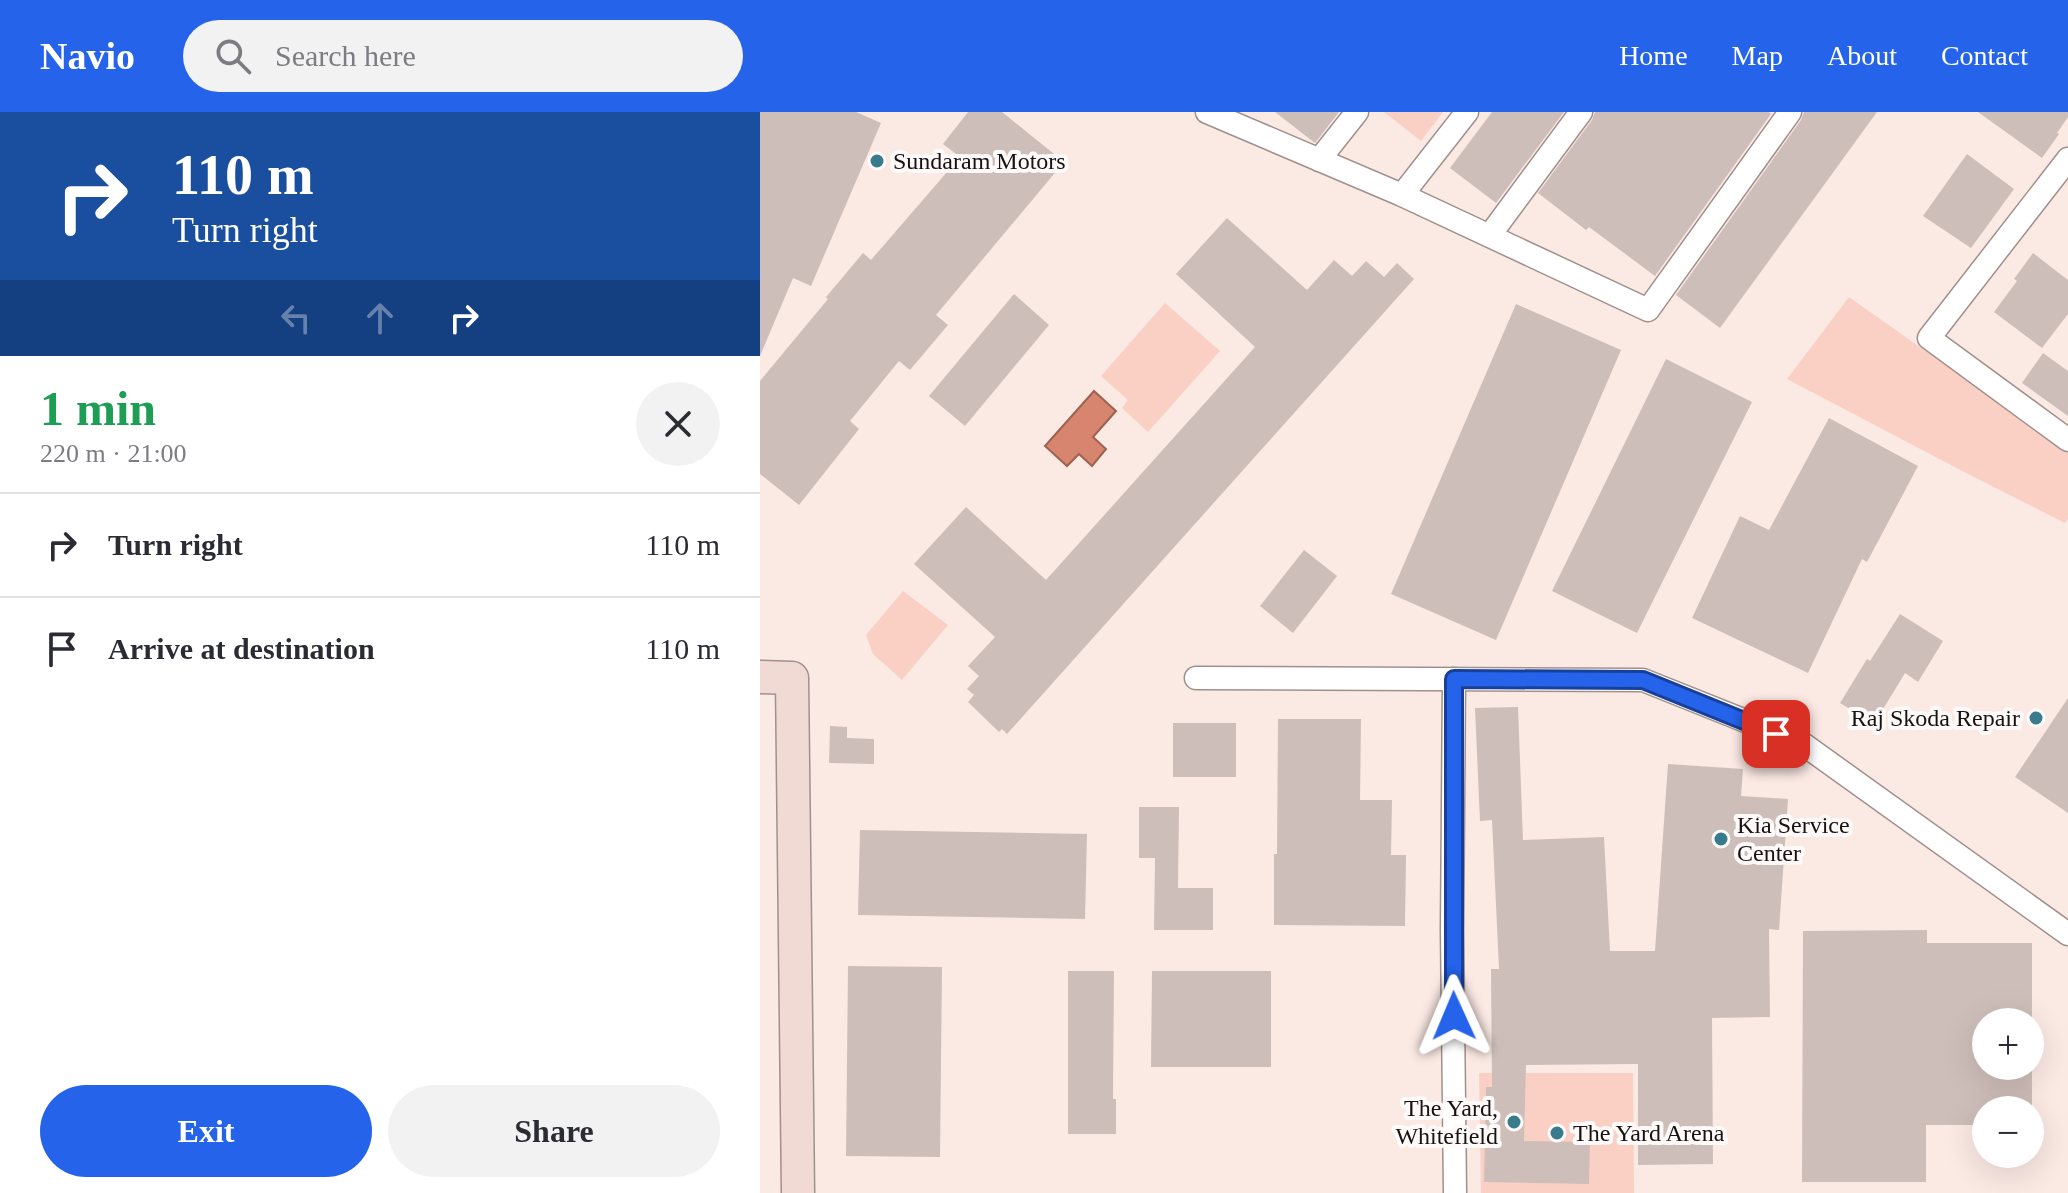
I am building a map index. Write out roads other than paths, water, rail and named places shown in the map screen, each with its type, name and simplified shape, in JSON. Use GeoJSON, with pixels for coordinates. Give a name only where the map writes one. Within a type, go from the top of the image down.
{"type":"FeatureCollection","features":[{"type":"Feature","properties":{"kind":"street"},"geometry":{"type":"LineString","coordinates":[[1207,112],[1402,195],[1648,310],[1790,112]]}},
{"type":"Feature","properties":{"kind":"street"},"geometry":{"type":"LineString","coordinates":[[1319,160],[1357,112]]}},
{"type":"Feature","properties":{"kind":"street"},"geometry":{"type":"LineString","coordinates":[[1402,195],[1467,112]]}},
{"type":"Feature","properties":{"kind":"street"},"geometry":{"type":"LineString","coordinates":[[1490,235],[1581,112]]}},
{"type":"Feature","properties":{"kind":"street"},"geometry":{"type":"LineString","coordinates":[[2068,159],[1929,338],[2068,440]]}},
{"type":"Feature","properties":{"kind":"street"},"geometry":{"type":"LineString","coordinates":[[760,677],[792,678],[798,1193]]}},
{"type":"Feature","properties":{"kind":"street"},"geometry":{"type":"LineString","coordinates":[[1196,678],[1643,680],[1803,744],[2068,934]]}},
{"type":"Feature","properties":{"kind":"street"},"geometry":{"type":"LineString","coordinates":[[1454,679],[1452,930],[1455,1193]]}},
{"type":"Feature","properties":{"kind":"place","name":"Sundaram Motors"},"geometry":{"type":"Point","coordinates":[877,161]}},
{"type":"Feature","properties":{"kind":"place","name":"Raj Skoda Repair"},"geometry":{"type":"Point","coordinates":[2036,718]}},
{"type":"Feature","properties":{"kind":"place","name":"Kia Service Center"},"geometry":{"type":"Point","coordinates":[1721,839]}},
{"type":"Feature","properties":{"kind":"place","name":"The Yard, Whitefield"},"geometry":{"type":"Point","coordinates":[1514,1122]}},
{"type":"Feature","properties":{"kind":"place","name":"The Yard Arena"},"geometry":{"type":"Point","coordinates":[1557,1133]}}]}
